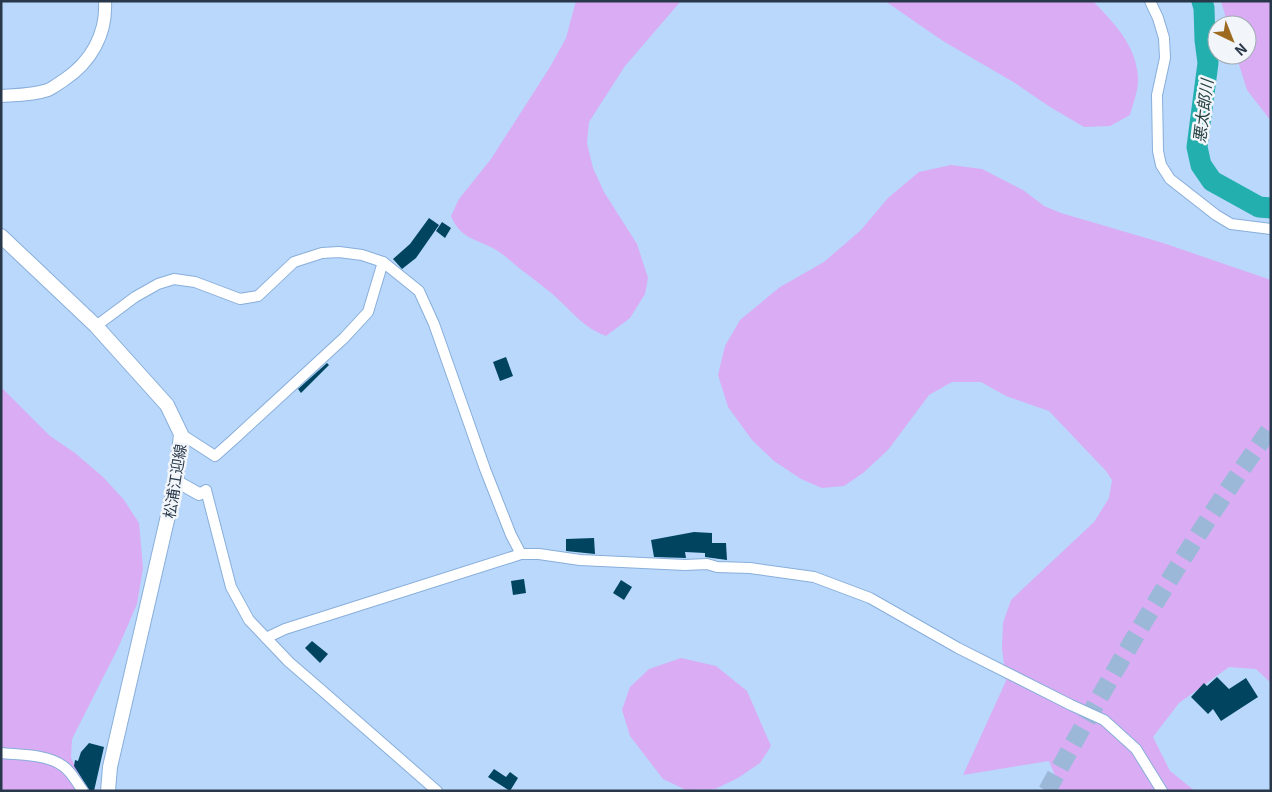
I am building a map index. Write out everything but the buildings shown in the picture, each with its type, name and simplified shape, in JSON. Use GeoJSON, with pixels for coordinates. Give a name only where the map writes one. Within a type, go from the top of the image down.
{"type":"FeatureCollection","features":[{"type":"Feature","properties":{"kind":"main road","name":"松浦江迎線"},"geometry":{"type":"LineString","coordinates":[[1,236],[96,326],[167,405],[181,434],[176,481],[110,767],[108,791]]}},
{"type":"Feature","properties":{"kind":"street"},"geometry":{"type":"LineString","coordinates":[[1,96],[49,90],[75,72],[92,54],[106,13],[105,1]]}},
{"type":"Feature","properties":{"kind":"street"},"geometry":{"type":"LineString","coordinates":[[1150,1],[1164,38],[1165,58],[1157,95],[1158,151],[1161,165],[1170,179],[1216,215],[1231,224],[1271,229]]}},
{"type":"Feature","properties":{"kind":"street"},"geometry":{"type":"LineString","coordinates":[[96,326],[134,297],[158,284],[174,279],[195,282],[240,299],[258,296],[294,262],[322,253],[339,252],[362,255],[383,262],[419,290],[434,324],[485,469],[511,535],[521,554]]}},
{"type":"Feature","properties":{"kind":"street"},"geometry":{"type":"LineString","coordinates":[[181,434],[215,456],[227,446],[344,338],[368,312],[383,262]]}},
{"type":"Feature","properties":{"kind":"street"},"geometry":{"type":"LineString","coordinates":[[176,481],[199,494],[206,490],[232,587],[240,606],[249,620],[289,662],[436,791]]}},
{"type":"Feature","properties":{"kind":"street"},"geometry":{"type":"LineString","coordinates":[[266,638],[285,629],[521,554],[539,554],[580,560],[685,565],[707,564],[717,567],[750,568],[814,577],[870,598],[958,648],[1104,720],[1136,749],[1162,791]]}},
{"type":"Feature","properties":{"kind":"street"},"geometry":{"type":"LineString","coordinates":[[1,753],[41,757],[58,763],[64,766],[83,791]]}},
{"type":"Feature","properties":{"kind":"shaded area"},"geometry":{"type":"Polygon","coordinates":[[[576,1],[681,1],[625,66],[589,122],[587,143],[593,168],[604,192],[637,244],[648,278],[645,294],[630,318],[606,336],[587,326],[552,294],[502,254],[463,233],[451,216],[459,199],[491,159],[550,67],[566,38],[576,1]]]}},
{"type":"Feature","properties":{"kind":"shaded area"},"geometry":{"type":"Polygon","coordinates":[[[885,1],[1093,1],[1123,35],[1133,55],[1138,82],[1130,115],[1110,126],[1084,127],[1015,83],[943,41],[885,1]]]}},
{"type":"Feature","properties":{"kind":"shaded area"},"geometry":{"type":"Polygon","coordinates":[[[1221,1],[1271,1],[1271,121],[1247,90],[1239,65],[1257,65],[1257,15],[1225,15],[1221,1]]]}},
{"type":"Feature","properties":{"kind":"shaded area"},"geometry":{"type":"Polygon","coordinates":[[[951,165],[982,169],[1023,190],[1044,206],[1061,213],[1163,243],[1271,280],[1271,683],[1256,669],[1229,667],[1179,703],[1153,737],[1170,771],[1195,791],[1059,791],[1059,785],[1049,761],[963,775],[1006,681],[1002,648],[1003,623],[1011,600],[1094,522],[1109,498],[1112,480],[1106,471],[1049,411],[1006,396],[981,382],[952,382],[929,395],[888,450],[863,473],[844,486],[822,488],[801,479],[774,461],[752,440],[728,407],[718,375],[725,346],[740,320],[780,287],[824,262],[861,230],[888,198],[919,172],[951,165]]]}},
{"type":"Feature","properties":{"kind":"shaded area"},"geometry":{"type":"Polygon","coordinates":[[[1,387],[50,436],[75,453],[103,477],[124,500],[139,523],[143,568],[137,604],[118,648],[72,739],[71,758],[80,775],[93,791],[1,791],[1,387]]]}},
{"type":"Feature","properties":{"kind":"shaded area"},"geometry":{"type":"Polygon","coordinates":[[[681,658],[716,666],[747,691],[771,746],[760,763],[738,778],[715,789],[686,790],[663,779],[630,736],[622,710],[630,687],[649,669],[681,658]]]}},
{"type":"Feature","properties":{"kind":"waterway","name":"悪太郎川"},"geometry":{"type":"LineString","coordinates":[[1202,1],[1208,63],[1197,147],[1201,165],[1212,181],[1259,207],[1271,208]]}},
{"type":"Feature","properties":{"kind":"tunnel"},"geometry":{"type":"LineString","coordinates":[[1047,791],[1153,606],[1210,516],[1271,428]]}}]}
